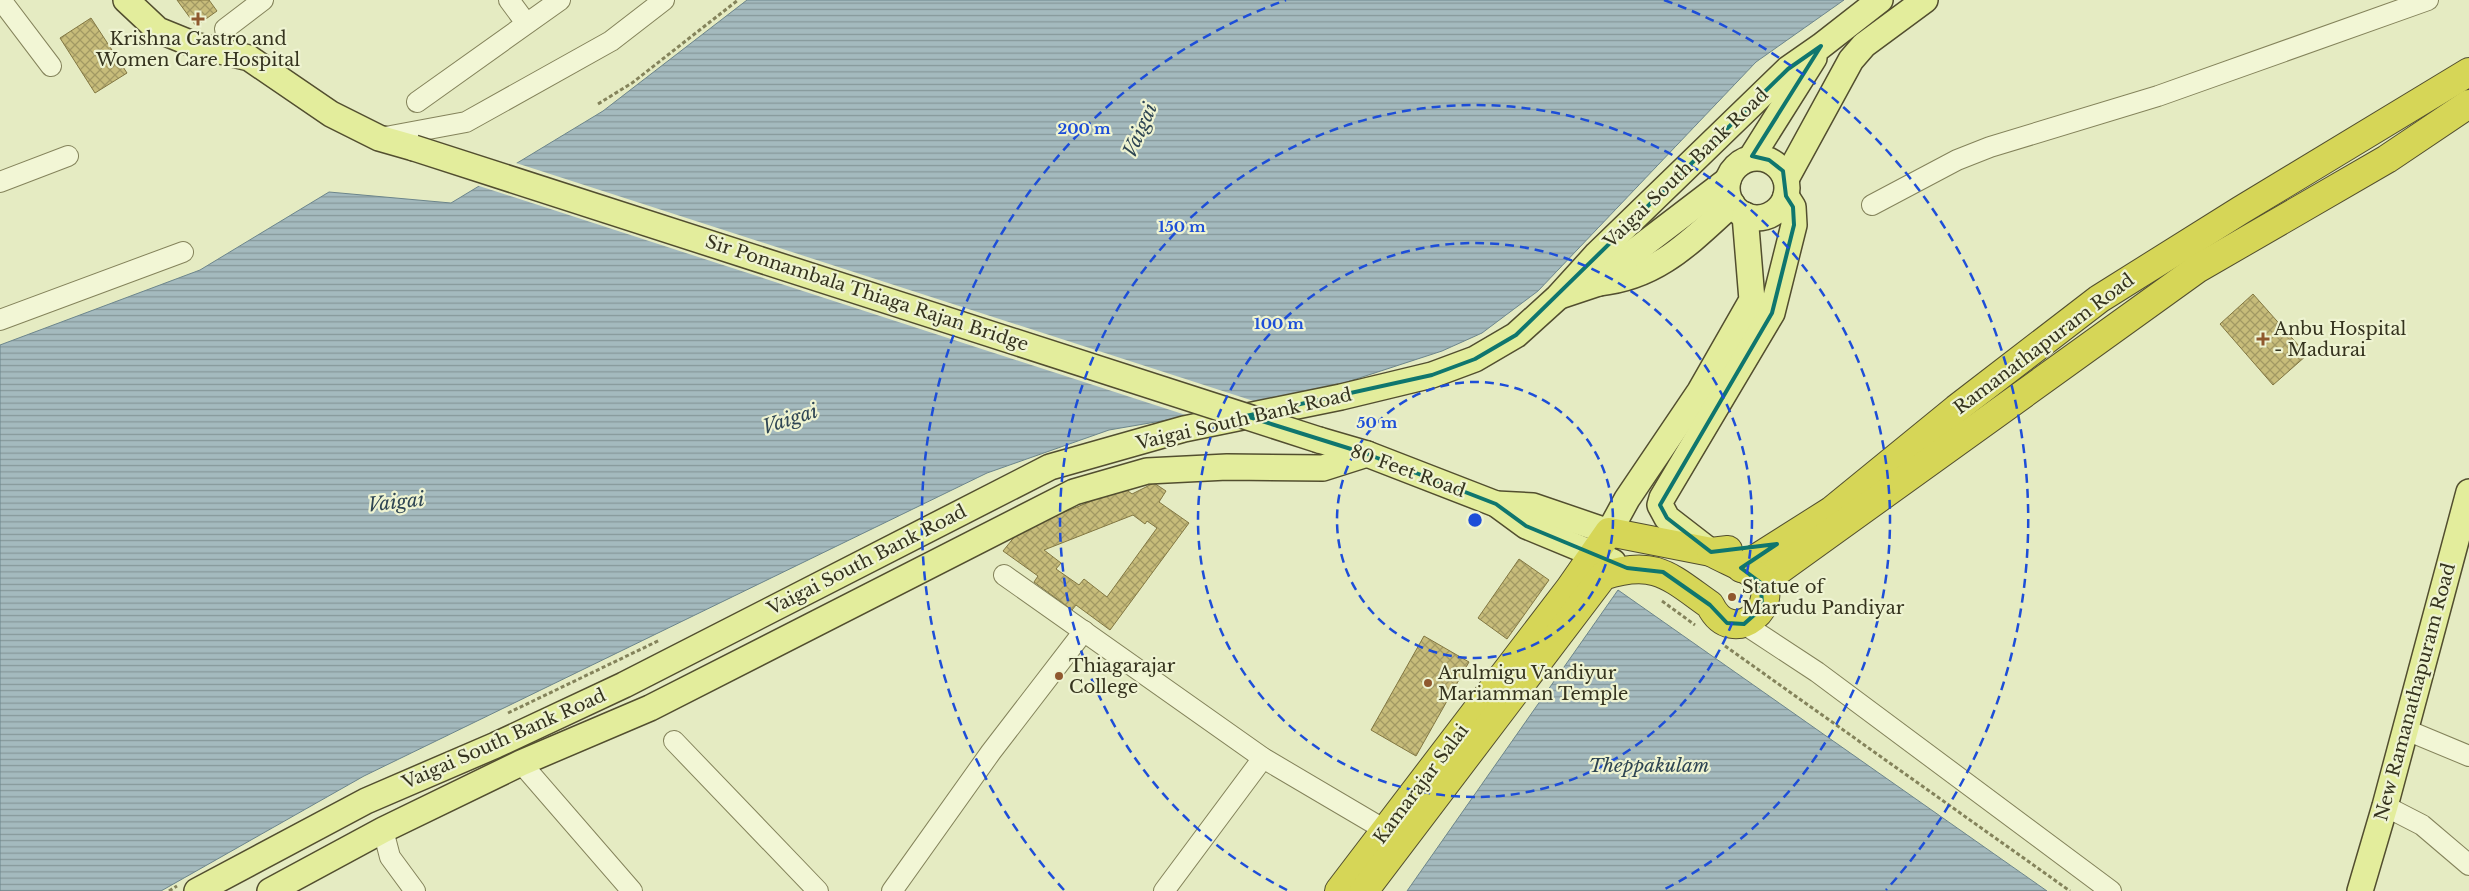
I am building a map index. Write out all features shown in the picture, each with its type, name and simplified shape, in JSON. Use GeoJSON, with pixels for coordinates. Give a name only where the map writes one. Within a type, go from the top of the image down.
{"type":"FeatureCollection","features":[{"type":"Feature","properties":{"kind":"highway","name":"Ramanathapuram Road"},"geometry":{"type":"LineString","coordinates":[[1609,532],[1710,552],[1777,544],[1831,511],[1956,409],[2099,299],[2241,210],[2469,72]]}},
{"type":"Feature","properties":{"kind":"highway","name":"Ramanathapuram Road"},"geometry":{"type":"LineString","coordinates":[[1751,576],[2197,269],[2387,159],[2469,104]]}},
{"type":"Feature","properties":{"kind":"highway","name":"Kamarajar Salai"},"geometry":{"type":"LineString","coordinates":[[1364,891],[1395,835],[1595,555],[1609,532]]}},
{"type":"Feature","properties":{"kind":"highway"},"geometry":{"type":"LineString","coordinates":[[1751,576],[1777,544]]}},
{"type":"Feature","properties":{"kind":"highway"},"geometry":{"type":"LineString","coordinates":[[1627,568],[1663,572],[1710,605],[1713,612],[1727,622],[1744,624],[1758,615],[1762,608],[1764,592],[1751,576],[1710,552]]}},
{"type":"Feature","properties":{"kind":"highway","name":"Kamarajar Salai"},"geometry":{"type":"LineString","coordinates":[[1339,891],[1395,835],[1603,576],[1627,568]]}},
{"type":"Feature","properties":{"kind":"main road"},"geometry":{"type":"LineString","coordinates":[[126,0],[158,30],[194,44],[250,58],[331,114],[379,138]]}},
{"type":"Feature","properties":{"kind":"main road","name":"Vaigai South Bank Road"},"geometry":{"type":"LineString","coordinates":[[200,890],[366,801],[496,745],[624,685],[1050,467],[1184,429],[1341,397],[1432,375],[1475,359],[1516,335],[1558,297],[1597,254],[1788,69],[1880,0]]}},
{"type":"Feature","properties":{"kind":"main road"},"geometry":{"type":"LineString","coordinates":[[1738,210],[1761,218],[1770,215],[1782,204],[1786,188],[1851,60],[1864,45],[1925,0]]}},
{"type":"Feature","properties":{"kind":"main road","name":"Vaigai South Bank Road"},"geometry":{"type":"LineString","coordinates":[[1751,158],[1821,46]]}},
{"type":"Feature","properties":{"kind":"main road","name":"Sir Ponnambala Thiaga Rajan Bridge"},"geometry":{"type":"LineString","coordinates":[[379,138],[1319,440]]}},
{"type":"Feature","properties":{"kind":"main road"},"geometry":{"type":"LineString","coordinates":[[1609,532],[1627,499],[1700,391],[1752,300],[1738,210],[1728,196],[1728,180],[1736,166],[1751,158],[1769,160],[1777,164],[1793,207],[1794,225],[1772,313],[1662,498],[1660,505],[1666,518],[1710,552]]}},
{"type":"Feature","properties":{"kind":"main road","name":"Vaigai South Bank Road"},"geometry":{"type":"LineString","coordinates":[[1558,297],[1599,283],[1614,267],[1728,180]]}},
{"type":"Feature","properties":{"kind":"main road"},"geometry":{"type":"LineString","coordinates":[[1599,283],[1622,280],[1660,264],[1738,210]]}},
{"type":"Feature","properties":{"kind":"main road","name":"80 Feet Road"},"geometry":{"type":"LineString","coordinates":[[1319,440],[1367,454],[1496,504],[1526,526],[1627,568]]}},
{"type":"Feature","properties":{"kind":"main road","name":"Vaigai South Bank Road"},"geometry":{"type":"LineString","coordinates":[[270,891],[383,830],[521,763],[650,708],[1074,492],[1147,471],[1227,467],[1323,468],[1367,454]]}},
{"type":"Feature","properties":{"kind":"main road","name":"New Ramanathapuram Road"},"geometry":{"type":"LineString","coordinates":[[2360,891],[2385,806],[2404,729],[2469,492]]}},
{"type":"Feature","properties":{"kind":"main road","name":"80 Feet Road"},"geometry":{"type":"LineString","coordinates":[[1496,504],[1533,506],[1609,532]]}},
{"type":"Feature","properties":{"kind":"street"},"geometry":{"type":"LineString","coordinates":[[1,0],[51,66]]}},
{"type":"Feature","properties":{"kind":"street"},"geometry":{"type":"LineString","coordinates":[[225,29],[263,0]]}},
{"type":"Feature","properties":{"kind":"street"},"geometry":{"type":"LineString","coordinates":[[510,0],[526,23]]}},
{"type":"Feature","properties":{"kind":"street"},"geometry":{"type":"LineString","coordinates":[[417,102],[560,0]]}},
{"type":"Feature","properties":{"kind":"street"},"geometry":{"type":"LineString","coordinates":[[379,138],[466,122],[611,41],[664,0]]}},
{"type":"Feature","properties":{"kind":"street"},"geometry":{"type":"LineString","coordinates":[[1872,205],[1957,160],[1990,147],[2158,96],[2428,0]]}},
{"type":"Feature","properties":{"kind":"street"},"geometry":{"type":"LineString","coordinates":[[0,182],[68,156]]}},
{"type":"Feature","properties":{"kind":"street"},"geometry":{"type":"LineString","coordinates":[[0,320],[183,252]]}},
{"type":"Feature","properties":{"kind":"street"},"geometry":{"type":"LineString","coordinates":[[1004,576],[1263,758],[1395,835]]}},
{"type":"Feature","properties":{"kind":"street"},"geometry":{"type":"LineString","coordinates":[[1744,624],[1817,672],[2111,891]]}},
{"type":"Feature","properties":{"kind":"street"},"geometry":{"type":"LineString","coordinates":[[892,891],[991,752],[1084,631]]}},
{"type":"Feature","properties":{"kind":"street"},"geometry":{"type":"LineString","coordinates":[[2404,729],[2469,756]]}},
{"type":"Feature","properties":{"kind":"street"},"geometry":{"type":"LineString","coordinates":[[674,741],[818,891]]}},
{"type":"Feature","properties":{"kind":"street"},"geometry":{"type":"LineString","coordinates":[[1164,891],[1263,758]]}},
{"type":"Feature","properties":{"kind":"street"},"geometry":{"type":"LineString","coordinates":[[521,763],[632,891]]}},
{"type":"Feature","properties":{"kind":"street"},"geometry":{"type":"LineString","coordinates":[[2385,806],[2422,825],[2469,866]]}},
{"type":"Feature","properties":{"kind":"street"},"geometry":{"type":"LineString","coordinates":[[383,830],[390,857],[415,891]]}},
{"type":"Feature","properties":{"kind":"path"},"geometry":{"type":"LineString","coordinates":[[598,104],[632,83],[738,0]]}},
{"type":"Feature","properties":{"kind":"path"},"geometry":{"type":"LineString","coordinates":[[1655,596],[1704,631]]}},
{"type":"Feature","properties":{"kind":"path"},"geometry":{"type":"LineString","coordinates":[[1720,642],[2070,891]]}},
{"type":"Feature","properties":{"kind":"highlighted area"},"geometry":{"type":"Polygon","coordinates":[[[1821,46],[1752,156],[1769,160],[1783,171],[1786,196],[1793,207],[1794,225],[1772,313],[1660,505],[1667,518],[1711,552],[1777,544],[1741,568],[1761,583],[1762,608],[1744,624],[1727,623],[1710,605],[1663,572],[1627,568],[1526,526],[1496,504],[1367,454],[1246,416],[1432,375],[1475,359],[1516,335],[1788,69],[1821,46]]]}},
{"type":"Feature","properties":{"kind":"water","name":"Vaigai"},"geometry":{"type":"Polygon","coordinates":[[[747,0],[1844,0],[1756,62],[1538,291],[1482,333],[1442,351],[1301,397],[1109,430],[987,473],[364,776],[161,891],[0,891],[0,345],[200,270],[329,192],[451,203],[603,111],[747,0]]]}},
{"type":"Feature","properties":{"kind":"water","name":"Theppakulam"},"geometry":{"type":"Polygon","coordinates":[[[1618,590],[2047,891],[1407,891],[1618,590]]]}},
{"type":"Feature","properties":{"kind":"pier"},"geometry":{"type":"Polygon","coordinates":[[[513,162],[1266,405],[1195,418],[476,185],[513,162]]]}},
{"type":"Feature","properties":{"kind":"building","name":"Krishna Gastro and Women Care Hospital"},"geometry":{"type":"Polygon","coordinates":[[[177,0],[209,0],[217,11],[196,26],[177,0]]]}},
{"type":"Feature","properties":{"kind":"building"},"geometry":{"type":"Polygon","coordinates":[[[91,18],[127,73],[95,93],[60,38],[91,18]]]}},
{"type":"Feature","properties":{"kind":"building","name":"Anbu Hospital - Madurai"},"geometry":{"type":"Polygon","coordinates":[[[2253,294],[2307,355],[2273,385],[2220,324],[2253,294]]]}},
{"type":"Feature","properties":{"kind":"building"},"geometry":{"type":"Polygon","coordinates":[[[1154,483],[1166,491],[1159,502],[1189,523],[1110,630],[1076,605],[1072,610],[1034,582],[1038,576],[1003,551],[1020,530],[1124,488],[1132,494],[1154,483]],[[1133,515],[1044,550],[1061,563],[1056,569],[1079,585],[1084,579],[1107,597],[1157,528],[1147,521],[1145,524],[1133,515]]]}},
{"type":"Feature","properties":{"kind":"building"},"geometry":{"type":"Polygon","coordinates":[[[1519,559],[1549,580],[1507,639],[1478,618],[1519,559]]]}},
{"type":"Feature","properties":{"kind":"building"},"geometry":{"type":"Polygon","coordinates":[[[1424,636],[1469,662],[1416,756],[1371,730],[1424,636]]]}},
{"type":"Feature","properties":{"kind":"place","name":"Krishna Gastro and Women Care Hospital"},"geometry":{"type":"Point","coordinates":[198,19]}},
{"type":"Feature","properties":{"kind":"place","name":"Anbu Hospital - Madurai"},"geometry":{"type":"Point","coordinates":[2263,339]}},
{"type":"Feature","properties":{"kind":"place","name":"Statue of Marudu Pandiyar"},"geometry":{"type":"Point","coordinates":[1732,597]}},
{"type":"Feature","properties":{"kind":"place","name":"Thiagarajar College"},"geometry":{"type":"Point","coordinates":[1059,676]}},
{"type":"Feature","properties":{"kind":"place","name":"Arulmigu Vandiyur Mariamman Temple"},"geometry":{"type":"Point","coordinates":[1428,683]}}]}
